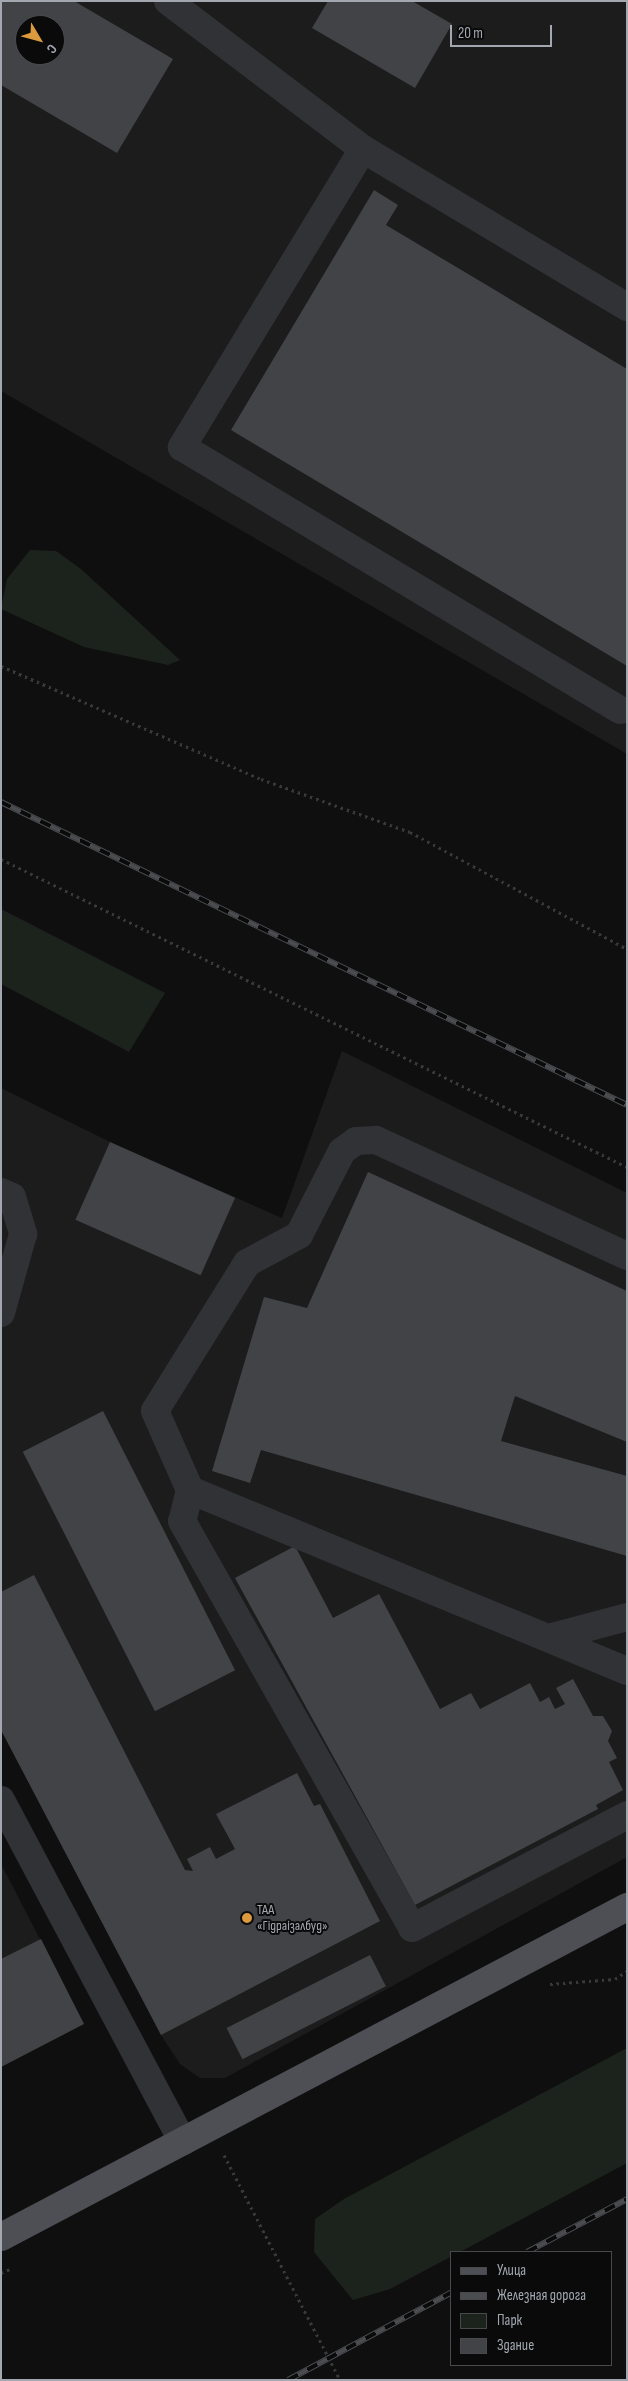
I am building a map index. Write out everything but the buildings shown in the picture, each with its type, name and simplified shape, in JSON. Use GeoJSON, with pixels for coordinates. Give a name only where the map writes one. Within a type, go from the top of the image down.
{"type":"FeatureCollection","features":[{"type":"Feature","properties":{"kind":"main road"},"geometry":{"type":"LineString","coordinates":[[1,2237],[627,1907]]}},
{"type":"Feature","properties":{"kind":"lane"},"geometry":{"type":"LineString","coordinates":[[168,1],[363,149],[627,307]]}},
{"type":"Feature","properties":{"kind":"lane"},"geometry":{"type":"LineString","coordinates":[[363,149],[182,447],[620,710]]}},
{"type":"Feature","properties":{"kind":"lane"},"geometry":{"type":"LineString","coordinates":[[627,1256],[376,1140],[356,1140],[342,1151],[299,1234],[247,1263],[155,1411],[190,1490],[182,1520],[412,1928],[627,1815]]}},
{"type":"Feature","properties":{"kind":"lane"},"geometry":{"type":"LineString","coordinates":[[1,1192],[12,1197],[23,1234],[1,1313]]}},
{"type":"Feature","properties":{"kind":"lane"},"geometry":{"type":"LineString","coordinates":[[190,1490],[627,1670]]}},
{"type":"Feature","properties":{"kind":"lane"},"geometry":{"type":"LineString","coordinates":[[548,1638],[627,1617]]}},
{"type":"Feature","properties":{"kind":"lane"},"geometry":{"type":"LineString","coordinates":[[1,1800],[9,1832],[183,2142]]}},
{"type":"Feature","properties":{"kind":"path"},"geometry":{"type":"LineString","coordinates":[[1,666],[262,779],[410,832],[627,949]]}},
{"type":"Feature","properties":{"kind":"path"},"geometry":{"type":"LineString","coordinates":[[1,860],[627,1167]]}},
{"type":"Feature","properties":{"kind":"path"},"geometry":{"type":"LineString","coordinates":[[547,1985],[615,1979],[627,1971]]}},
{"type":"Feature","properties":{"kind":"path"},"geometry":{"type":"LineString","coordinates":[[210,2128],[340,2380]]}},
{"type":"Feature","properties":{"kind":"path"},"geometry":{"type":"LineString","coordinates":[[217,2162],[234,2152]]}},
{"type":"Feature","properties":{"kind":"path"},"geometry":{"type":"LineString","coordinates":[[1,2273],[18,2264]]}},
{"type":"Feature","properties":{"kind":"shaded area"},"geometry":{"type":"Polygon","coordinates":[[[1,1],[627,1],[627,754],[1,391],[1,1]]]}},
{"type":"Feature","properties":{"kind":"shaded area"},"geometry":{"type":"Polygon","coordinates":[[[342,1051],[627,1193],[627,1857],[225,2078],[200,2078],[180,2064],[161,2035],[1,1730],[1,1088],[110,1142],[282,1218],[342,1051]]]}},
{"type":"Feature","properties":{"kind":"shaded area"},"geometry":{"type":"Polygon","coordinates":[[[1,1864],[84,2024],[1,2067],[1,1864]]]}},
{"type":"Feature","properties":{"kind":"green space"},"geometry":{"type":"Polygon","coordinates":[[[30,550],[56,551],[81,569],[180,660],[168,665],[84,647],[1,609],[7,579],[30,550]]]}},
{"type":"Feature","properties":{"kind":"green space"},"geometry":{"type":"Polygon","coordinates":[[[1,909],[165,993],[129,1052],[1,984],[1,909]]]}},
{"type":"Feature","properties":{"kind":"green space"},"geometry":{"type":"Polygon","coordinates":[[[627,2048],[627,2163],[462,2251],[450,2251],[450,2257],[390,2289],[353,2300],[314,2252],[315,2219],[344,2199],[627,2048]]]}},
{"type":"Feature","properties":{"kind":"railway"},"geometry":{"type":"LineString","coordinates":[[1,802],[627,1105]]}},
{"type":"Feature","properties":{"kind":"railway"},"geometry":{"type":"LineString","coordinates":[[529,2251],[627,2199]]}},
{"type":"Feature","properties":{"kind":"railway"},"geometry":{"type":"LineString","coordinates":[[288,2380],[450,2293]]}},
{"type":"Feature","properties":{"kind":"place","name":"ТАА «Гідраізалбуд»"},"geometry":{"type":"Point","coordinates":[247,1918]}}]}
